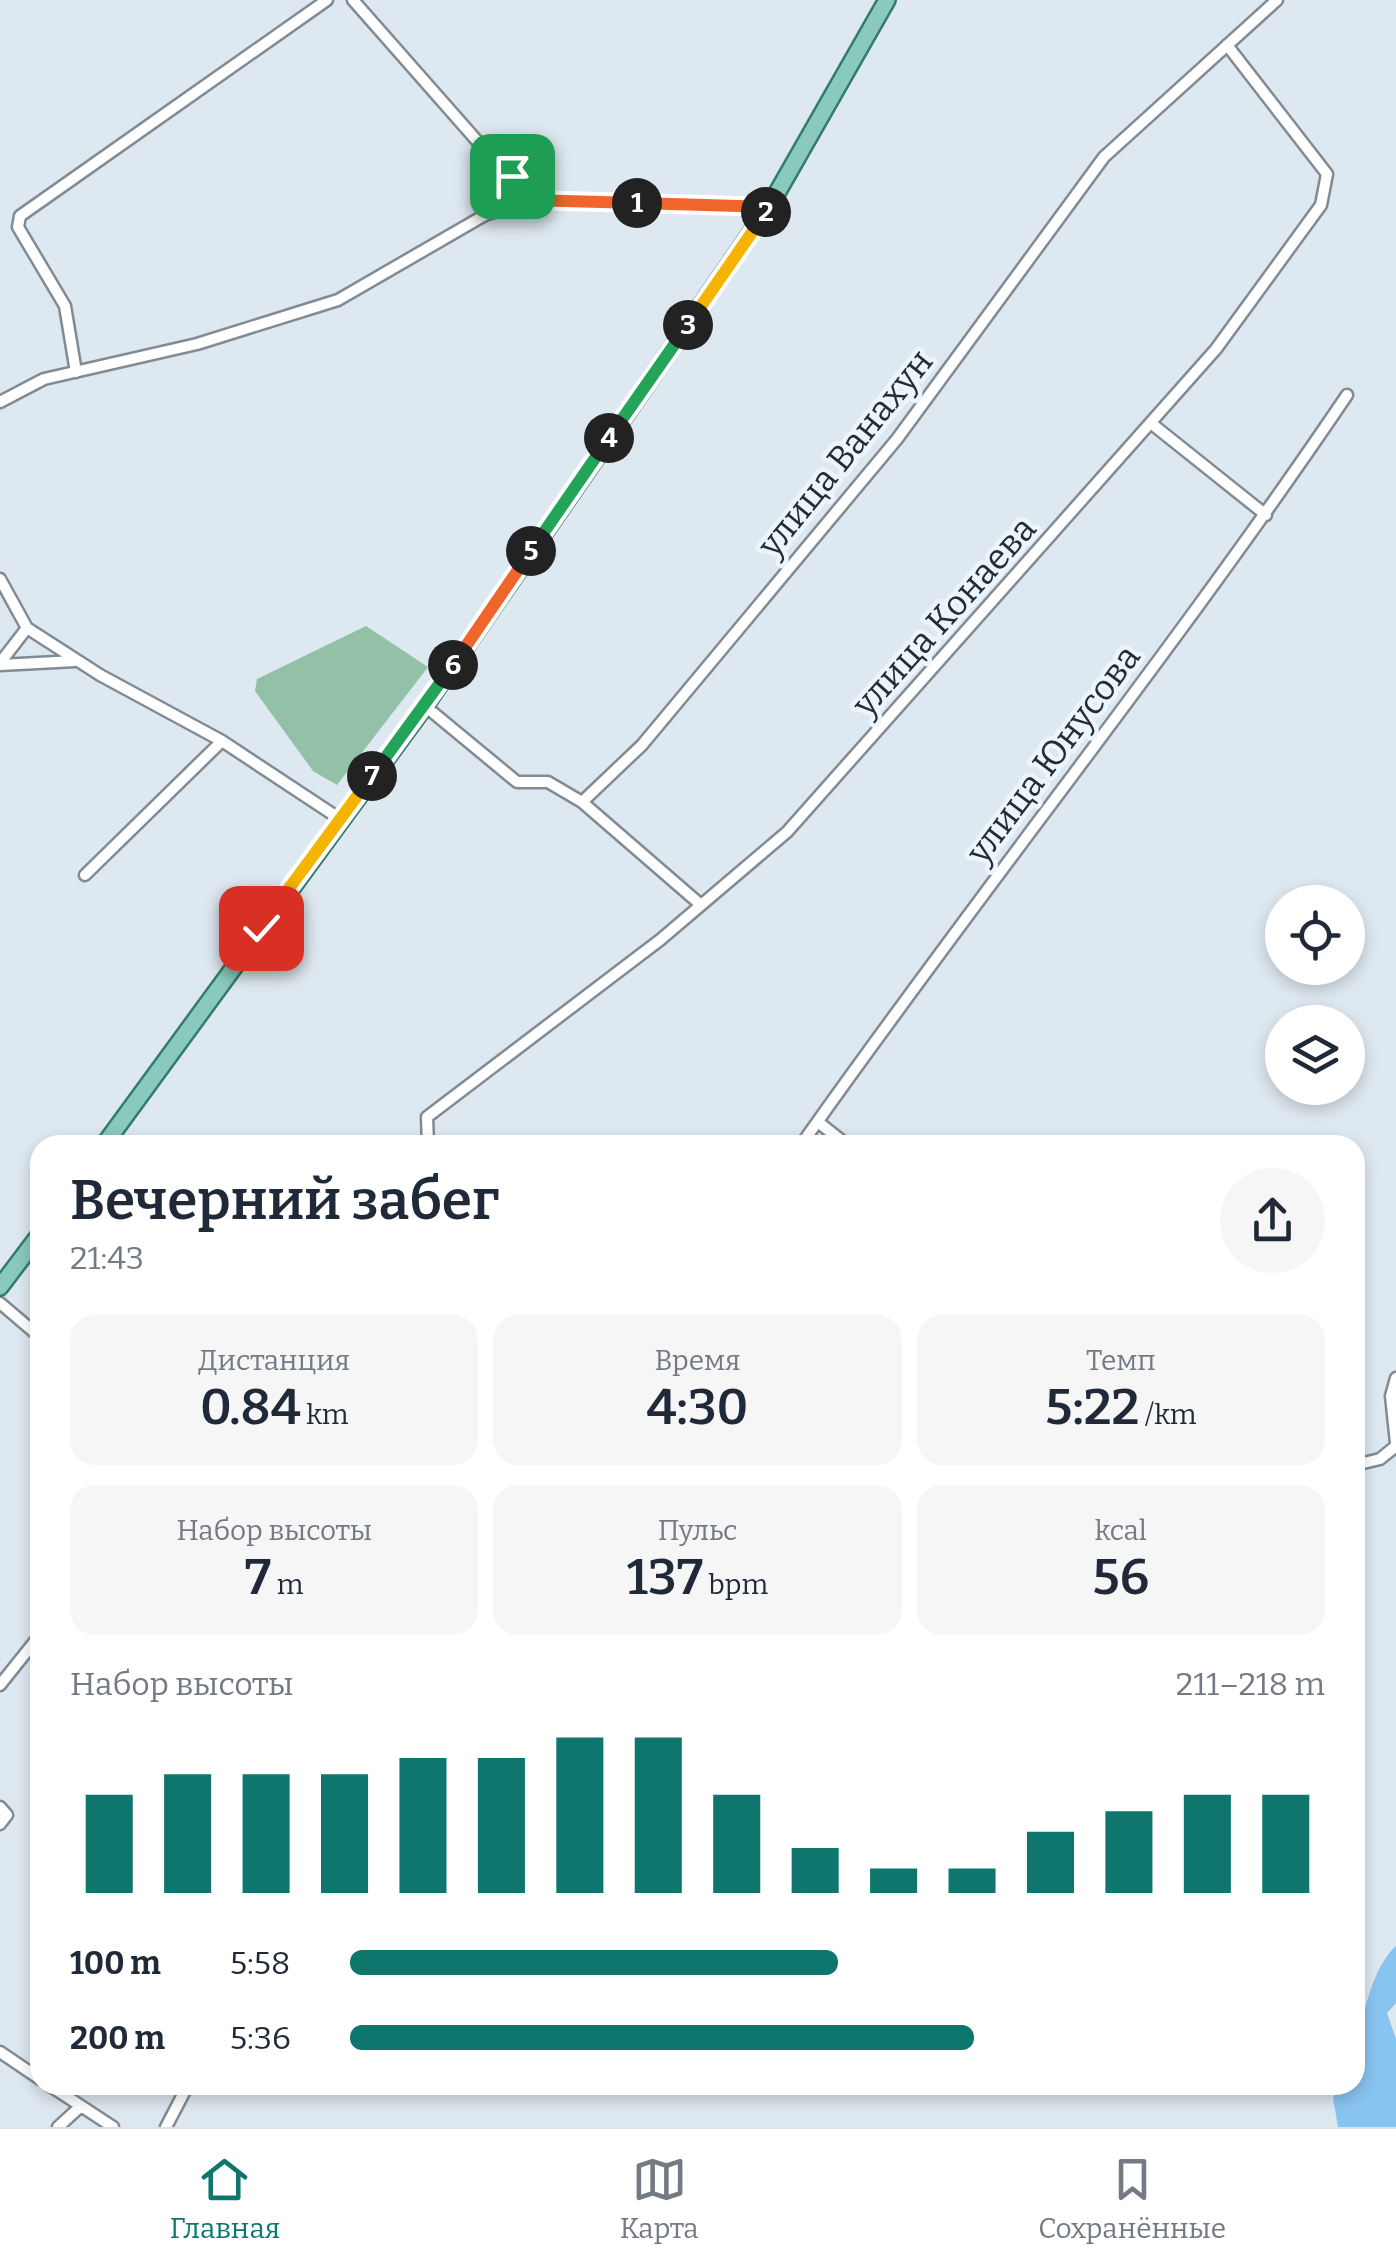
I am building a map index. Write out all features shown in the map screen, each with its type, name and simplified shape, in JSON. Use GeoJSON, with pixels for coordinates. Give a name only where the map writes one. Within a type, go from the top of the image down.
{"type":"FeatureCollection","features":[{"type":"Feature","properties":{"kind":"main road"},"geometry":{"type":"LineString","coordinates":[[111,1135],[425,706],[769,207],[886,0]]}},
{"type":"Feature","properties":{"kind":"main road"},"geometry":{"type":"LineString","coordinates":[[0,1287],[30,1247]]}},
{"type":"Feature","properties":{"kind":"street"},"geometry":{"type":"LineString","coordinates":[[76,372],[65,306],[18,227],[20,216],[327,0]]}},
{"type":"Feature","properties":{"kind":"street"},"geometry":{"type":"LineString","coordinates":[[353,0],[529,200]]}},
{"type":"Feature","properties":{"kind":"street","name":"улица Ванахун"},"geometry":{"type":"LineString","coordinates":[[582,802],[642,745],[897,439],[1104,157],[1277,0]]}},
{"type":"Feature","properties":{"kind":"street","name":"улица Конаева"},"geometry":{"type":"LineString","coordinates":[[428,1135],[427,1117],[700,905],[787,832],[1216,350],[1321,204],[1327,174],[1227,45]]}},
{"type":"Feature","properties":{"kind":"street"},"geometry":{"type":"LineString","coordinates":[[0,402],[44,380],[197,344],[338,300],[485,215],[529,200],[769,207]]}},
{"type":"Feature","properties":{"kind":"street","name":"улица Юнусова"},"geometry":{"type":"LineString","coordinates":[[809,1135],[898,1006],[1266,515],[1347,395]]}},
{"type":"Feature","properties":{"kind":"street"},"geometry":{"type":"LineString","coordinates":[[1152,424],[1266,515]]}},
{"type":"Feature","properties":{"kind":"street"},"geometry":{"type":"LineString","coordinates":[[0,580],[27,628],[76,661],[222,741],[340,818]]}},
{"type":"Feature","properties":{"kind":"street"},"geometry":{"type":"LineString","coordinates":[[0,664],[27,628]]}},
{"type":"Feature","properties":{"kind":"street"},"geometry":{"type":"LineString","coordinates":[[0,664],[76,661]]}},
{"type":"Feature","properties":{"kind":"street"},"geometry":{"type":"LineString","coordinates":[[425,706],[517,782],[548,782],[582,802],[700,905]]}},
{"type":"Feature","properties":{"kind":"street"},"geometry":{"type":"LineString","coordinates":[[85,875],[222,741]]}},
{"type":"Feature","properties":{"kind":"street"},"geometry":{"type":"LineString","coordinates":[[818,1122],[834,1135]]}},
{"type":"Feature","properties":{"kind":"street"},"geometry":{"type":"LineString","coordinates":[[0,1303],[30,1328]]}},
{"type":"Feature","properties":{"kind":"street"},"geometry":{"type":"LineString","coordinates":[[1365,1463],[1380,1460],[1396,1444],[1390,1396],[1396,1378]]}},
{"type":"Feature","properties":{"kind":"street"},"geometry":{"type":"LineString","coordinates":[[0,1685],[30,1647]]}},
{"type":"Feature","properties":{"kind":"street"},"geometry":{"type":"LineString","coordinates":[[0,2052],[30,2072]]}},
{"type":"Feature","properties":{"kind":"street"},"geometry":{"type":"LineString","coordinates":[[64,2095],[113,2127]]}},
{"type":"Feature","properties":{"kind":"street"},"geometry":{"type":"LineString","coordinates":[[166,2127],[183,2095]]}},
{"type":"Feature","properties":{"kind":"street"},"geometry":{"type":"LineString","coordinates":[[58,2127],[81,2106]]}},
{"type":"Feature","properties":{"kind":"green space"},"geometry":{"type":"Polygon","coordinates":[[[366,626],[428,667],[337,785],[313,771],[255,691],[257,679],[366,626]]]}},
{"type":"Feature","properties":{"kind":"water"},"geometry":{"type":"Polygon","coordinates":[[[1396,1946],[1396,2003],[1387,2013],[1396,2039],[1396,2127],[1338,2127],[1334,2095],[1365,2095],[1365,2011],[1386,1958],[1396,1946]]]}},
{"type":"Feature","properties":{"kind":"route"},"geometry":{"type":"LineString","coordinates":[[261,928],[425,706],[769,207],[529,200],[512,176]]}}]}
